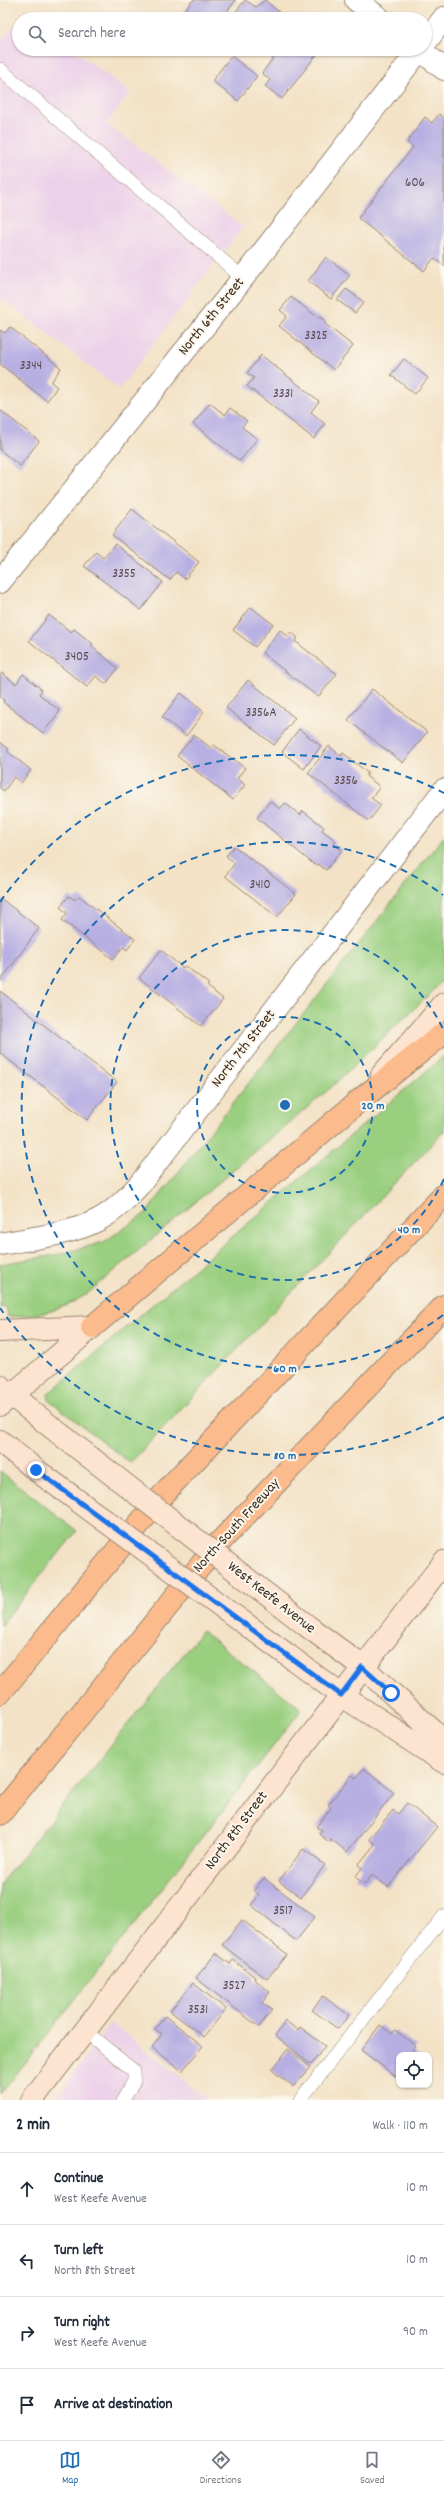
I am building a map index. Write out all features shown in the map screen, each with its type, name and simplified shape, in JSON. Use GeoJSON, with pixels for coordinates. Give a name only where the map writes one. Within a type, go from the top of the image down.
{"type":"FeatureCollection","features":[{"type":"Feature","properties":{"kind":"highway"},"geometry":{"type":"LineString","coordinates":[[92,1327],[360,1100],[444,1033]]}},
{"type":"Feature","properties":{"kind":"highway"},"geometry":{"type":"LineString","coordinates":[[0,1693],[167,1490],[444,1194]]}},
{"type":"Feature","properties":{"kind":"highway","name":"North-South Freeway"},"geometry":{"type":"LineString","coordinates":[[0,1814],[218,1544],[444,1306]]}},
{"type":"Feature","properties":{"kind":"street"},"geometry":{"type":"LineString","coordinates":[[356,0],[371,12]]}},
{"type":"Feature","properties":{"kind":"street","name":"North 6th Street"},"geometry":{"type":"LineString","coordinates":[[432,34],[444,18]]}},
{"type":"Feature","properties":{"kind":"street","name":"North 6th Street"},"geometry":{"type":"LineString","coordinates":[[0,582],[243,278],[415,56]]}},
{"type":"Feature","properties":{"kind":"street"},"geometry":{"type":"LineString","coordinates":[[430,56],[444,68]]}},
{"type":"Feature","properties":{"kind":"street","name":"North 7th Street"},"geometry":{"type":"LineString","coordinates":[[0,1244],[74,1229],[98,1220],[124,1201],[140,1184],[444,790]]}},
{"type":"Feature","properties":{"kind":"street"},"geometry":{"type":"LineString","coordinates":[[360,1100],[444,1004]]}},
{"type":"Feature","properties":{"kind":"street"},"geometry":{"type":"LineString","coordinates":[[0,1331],[92,1327]]}},
{"type":"Feature","properties":{"kind":"street"},"geometry":{"type":"LineString","coordinates":[[4,1395],[92,1327]]}},
{"type":"Feature","properties":{"kind":"street","name":"West Keefe Avenue"},"geometry":{"type":"LineString","coordinates":[[4,1395],[60,1434],[362,1667],[444,1741]]}},
{"type":"Feature","properties":{"kind":"street"},"geometry":{"type":"LineString","coordinates":[[0,1442],[341,1695],[444,1762]]}},
{"type":"Feature","properties":{"kind":"street","name":"North 8th Street"},"geometry":{"type":"LineString","coordinates":[[32,2100],[362,1667],[444,1562]]}},
{"type":"Feature","properties":{"kind":"lane"},"geometry":{"type":"LineString","coordinates":[[0,69],[243,278]]}},
{"type":"Feature","properties":{"kind":"lane"},"geometry":{"type":"LineString","coordinates":[[300,2100],[444,1916]]}},
{"type":"Feature","properties":{"kind":"lane"},"geometry":{"type":"LineString","coordinates":[[85,2031],[134,2071],[134,2081],[123,2100]]}},
{"type":"Feature","properties":{"kind":"shaded area"},"geometry":{"type":"Polygon","coordinates":[[[12,28],[12,56],[81,56],[130,92],[107,124],[243,227],[119,389],[0,297],[0,43],[12,28]]]}},
{"type":"Feature","properties":{"kind":"shaded area"},"geometry":{"type":"Polygon","coordinates":[[[111,2023],[209,2100],[54,2100],[111,2023]]]}},
{"type":"Feature","properties":{"kind":"green space"},"geometry":{"type":"Polygon","coordinates":[[[444,836],[444,978],[432,992],[328,1090],[87,1294],[67,1305],[49,1312],[8,1317],[6,1307],[0,1308],[0,1264],[61,1254],[104,1242],[146,1213],[444,836]]]}},
{"type":"Feature","properties":{"kind":"green space"},"geometry":{"type":"Polygon","coordinates":[[[444,1056],[444,1131],[130,1463],[49,1400],[48,1394],[444,1056]]]}},
{"type":"Feature","properties":{"kind":"green space"},"geometry":{"type":"Polygon","coordinates":[[[0,1471],[77,1531],[0,1626],[0,1471]]]}},
{"type":"Feature","properties":{"kind":"green space"},"geometry":{"type":"Polygon","coordinates":[[[202,1631],[299,1707],[300,1712],[0,2095],[0,1884],[202,1631]]]}},
{"type":"Feature","properties":{"kind":"building"},"geometry":{"type":"Polygon","coordinates":[[[193,0],[236,0],[227,12],[184,12],[193,0]]]}},
{"type":"Feature","properties":{"kind":"building"},"geometry":{"type":"Polygon","coordinates":[[[245,0],[256,7],[265,0],[279,12],[236,12],[245,0]]]}},
{"type":"Feature","properties":{"kind":"building"},"geometry":{"type":"Polygon","coordinates":[[[231,56],[257,76],[238,101],[212,81],[231,56]]]}},
{"type":"Feature","properties":{"kind":"building"},"geometry":{"type":"Polygon","coordinates":[[[275,56],[316,56],[282,99],[265,86],[270,80],[262,73],[275,56]]]}},
{"type":"Feature","properties":{"kind":"building"},"geometry":{"type":"Polygon","coordinates":[[[439,114],[444,118],[444,266],[434,258],[424,271],[358,218],[413,147],[407,142],[425,117],[432,123],[439,114]]]}},
{"type":"Feature","properties":{"kind":"building"},"geometry":{"type":"Polygon","coordinates":[[[326,257],[350,275],[331,299],[308,281],[326,257]]]}},
{"type":"Feature","properties":{"kind":"building"},"geometry":{"type":"Polygon","coordinates":[[[346,289],[364,302],[355,313],[337,300],[346,289]]]}},
{"type":"Feature","properties":{"kind":"building"},"geometry":{"type":"Polygon","coordinates":[[[291,297],[316,316],[325,320],[325,324],[353,346],[334,370],[279,326],[287,316],[280,310],[291,297]]]}},
{"type":"Feature","properties":{"kind":"building"},"geometry":{"type":"Polygon","coordinates":[[[10,327],[61,368],[51,382],[57,387],[47,401],[0,364],[0,330],[5,333],[10,327]]]}},
{"type":"Feature","properties":{"kind":"building"},"geometry":{"type":"Polygon","coordinates":[[[261,355],[319,401],[311,412],[325,424],[314,439],[247,386],[254,378],[247,373],[261,355]]]}},
{"type":"Feature","properties":{"kind":"building"},"geometry":{"type":"Polygon","coordinates":[[[404,359],[428,378],[415,394],[391,375],[404,359]]]}},
{"type":"Feature","properties":{"kind":"building"},"geometry":{"type":"Polygon","coordinates":[[[210,403],[225,415],[230,408],[247,421],[242,427],[257,439],[240,461],[193,424],[210,403]]]}},
{"type":"Feature","properties":{"kind":"building"},"geometry":{"type":"Polygon","coordinates":[[[0,410],[39,441],[20,466],[0,450],[0,410]]]}},
{"type":"Feature","properties":{"kind":"building"},"geometry":{"type":"Polygon","coordinates":[[[132,509],[199,562],[185,579],[176,572],[170,580],[112,535],[132,509]]]}},
{"type":"Feature","properties":{"kind":"building"},"geometry":{"type":"Polygon","coordinates":[[[115,544],[163,582],[141,610],[84,566],[96,552],[103,558],[115,544]]]}},
{"type":"Feature","properties":{"kind":"building"},"geometry":{"type":"Polygon","coordinates":[[[251,607],[273,624],[255,647],[233,630],[251,607]]]}},
{"type":"Feature","properties":{"kind":"building"},"geometry":{"type":"Polygon","coordinates":[[[49,615],[71,632],[74,629],[93,644],[91,646],[118,668],[106,684],[96,676],[87,687],[29,641],[49,615]]]}},
{"type":"Feature","properties":{"kind":"building"},"geometry":{"type":"Polygon","coordinates":[[[280,630],[288,636],[291,632],[298,638],[295,641],[337,674],[318,697],[262,653],[280,630]]]}},
{"type":"Feature","properties":{"kind":"building"},"geometry":{"type":"Polygon","coordinates":[[[2,673],[16,684],[23,674],[42,690],[39,694],[60,711],[43,733],[3,702],[4,700],[0,697],[0,676],[2,673]]]}},
{"type":"Feature","properties":{"kind":"building"},"geometry":{"type":"Polygon","coordinates":[[[248,680],[295,718],[274,745],[226,708],[248,680]]]}},
{"type":"Feature","properties":{"kind":"building"},"geometry":{"type":"Polygon","coordinates":[[[372,689],[427,732],[403,763],[348,720],[372,689]]]}},
{"type":"Feature","properties":{"kind":"building"},"geometry":{"type":"Polygon","coordinates":[[[181,693],[204,712],[186,736],[162,717],[181,693]]]}},
{"type":"Feature","properties":{"kind":"building"},"geometry":{"type":"Polygon","coordinates":[[[299,729],[321,746],[304,769],[282,752],[299,729]]]}},
{"type":"Feature","properties":{"kind":"building"},"geometry":{"type":"Polygon","coordinates":[[[194,735],[211,748],[214,745],[245,768],[237,778],[245,785],[233,800],[177,756],[194,735]]]}},
{"type":"Feature","properties":{"kind":"building"},"geometry":{"type":"Polygon","coordinates":[[[0,742],[9,749],[7,751],[31,770],[21,783],[14,777],[4,791],[0,788],[0,742]]]}},
{"type":"Feature","properties":{"kind":"building"},"geometry":{"type":"Polygon","coordinates":[[[329,746],[341,756],[343,753],[368,773],[366,776],[380,787],[371,798],[381,805],[369,821],[308,773],[329,746]]]}},
{"type":"Feature","properties":{"kind":"building"},"geometry":{"type":"Polygon","coordinates":[[[270,801],[280,809],[285,803],[300,815],[303,811],[324,827],[322,830],[336,841],[334,844],[342,850],[326,870],[318,864],[316,866],[257,818],[270,801]]]}},
{"type":"Feature","properties":{"kind":"building"},"geometry":{"type":"Polygon","coordinates":[[[234,846],[296,894],[277,917],[225,876],[235,863],[226,856],[234,846]]]}},
{"type":"Feature","properties":{"kind":"building"},"geometry":{"type":"Polygon","coordinates":[[[69,896],[75,900],[79,896],[135,939],[127,950],[123,947],[113,959],[62,920],[67,913],[60,907],[69,896]]]}},
{"type":"Feature","properties":{"kind":"building"},"geometry":{"type":"Polygon","coordinates":[[[0,898],[39,928],[0,982],[0,898]]]}},
{"type":"Feature","properties":{"kind":"building"},"geometry":{"type":"Polygon","coordinates":[[[161,950],[183,968],[185,966],[209,984],[207,986],[223,999],[201,1026],[139,978],[161,950]]]}},
{"type":"Feature","properties":{"kind":"building"},"geometry":{"type":"Polygon","coordinates":[[[0,991],[117,1082],[87,1120],[0,1053],[0,991]]]}},
{"type":"Feature","properties":{"kind":"building"},"geometry":{"type":"Polygon","coordinates":[[[364,1768],[394,1793],[347,1852],[331,1839],[329,1842],[319,1834],[322,1830],[316,1827],[331,1808],[328,1805],[352,1775],[356,1778],[364,1768]]]}},
{"type":"Feature","properties":{"kind":"building"},"geometry":{"type":"Polygon","coordinates":[[[407,1803],[437,1827],[388,1887],[372,1875],[365,1884],[355,1877],[362,1868],[358,1865],[375,1844],[369,1839],[393,1810],[398,1814],[407,1803]]]}},
{"type":"Feature","properties":{"kind":"building"},"geometry":{"type":"Polygon","coordinates":[[[303,1849],[325,1865],[301,1897],[279,1881],[303,1849]]]}},
{"type":"Feature","properties":{"kind":"building"},"geometry":{"type":"Polygon","coordinates":[[[264,1878],[315,1917],[296,1941],[251,1905],[259,1895],[254,1890],[264,1878]]]}},
{"type":"Feature","properties":{"kind":"building"},"geometry":{"type":"Polygon","coordinates":[[[242,1920],[287,1954],[267,1979],[222,1945],[242,1920]]]}},
{"type":"Feature","properties":{"kind":"building"},"geometry":{"type":"Polygon","coordinates":[[[216,1953],[230,1964],[233,1960],[255,1977],[254,1979],[270,1992],[262,2003],[272,2010],[259,2027],[196,1978],[216,1953]]]}},
{"type":"Feature","properties":{"kind":"building"},"geometry":{"type":"Polygon","coordinates":[[[193,1983],[226,2009],[204,2037],[170,2011],[193,1983]]]}},
{"type":"Feature","properties":{"kind":"building"},"geometry":{"type":"Polygon","coordinates":[[[323,1996],[349,2015],[338,2029],[312,2010],[323,1996]]]}},
{"type":"Feature","properties":{"kind":"building"},"geometry":{"type":"Polygon","coordinates":[[[165,2016],[203,2046],[182,2071],[152,2047],[162,2034],[155,2029],[165,2016]]]}},
{"type":"Feature","properties":{"kind":"building"},"geometry":{"type":"Polygon","coordinates":[[[286,2021],[298,2030],[300,2027],[325,2046],[311,2065],[275,2035],[286,2021]]]}},
{"type":"Feature","properties":{"kind":"building"},"geometry":{"type":"Polygon","coordinates":[[[380,2025],[392,2034],[395,2030],[416,2046],[412,2050],[414,2052],[396,2052],[396,2077],[361,2050],[380,2025]]]}},
{"type":"Feature","properties":{"kind":"building"},"geometry":{"type":"Polygon","coordinates":[[[288,2049],[310,2067],[293,2087],[272,2070],[288,2049]]]}},
{"type":"Feature","properties":{"kind":"route"},"geometry":{"type":"LineString","coordinates":[[36,1470],[341,1695],[362,1667],[391,1693]]}}]}
